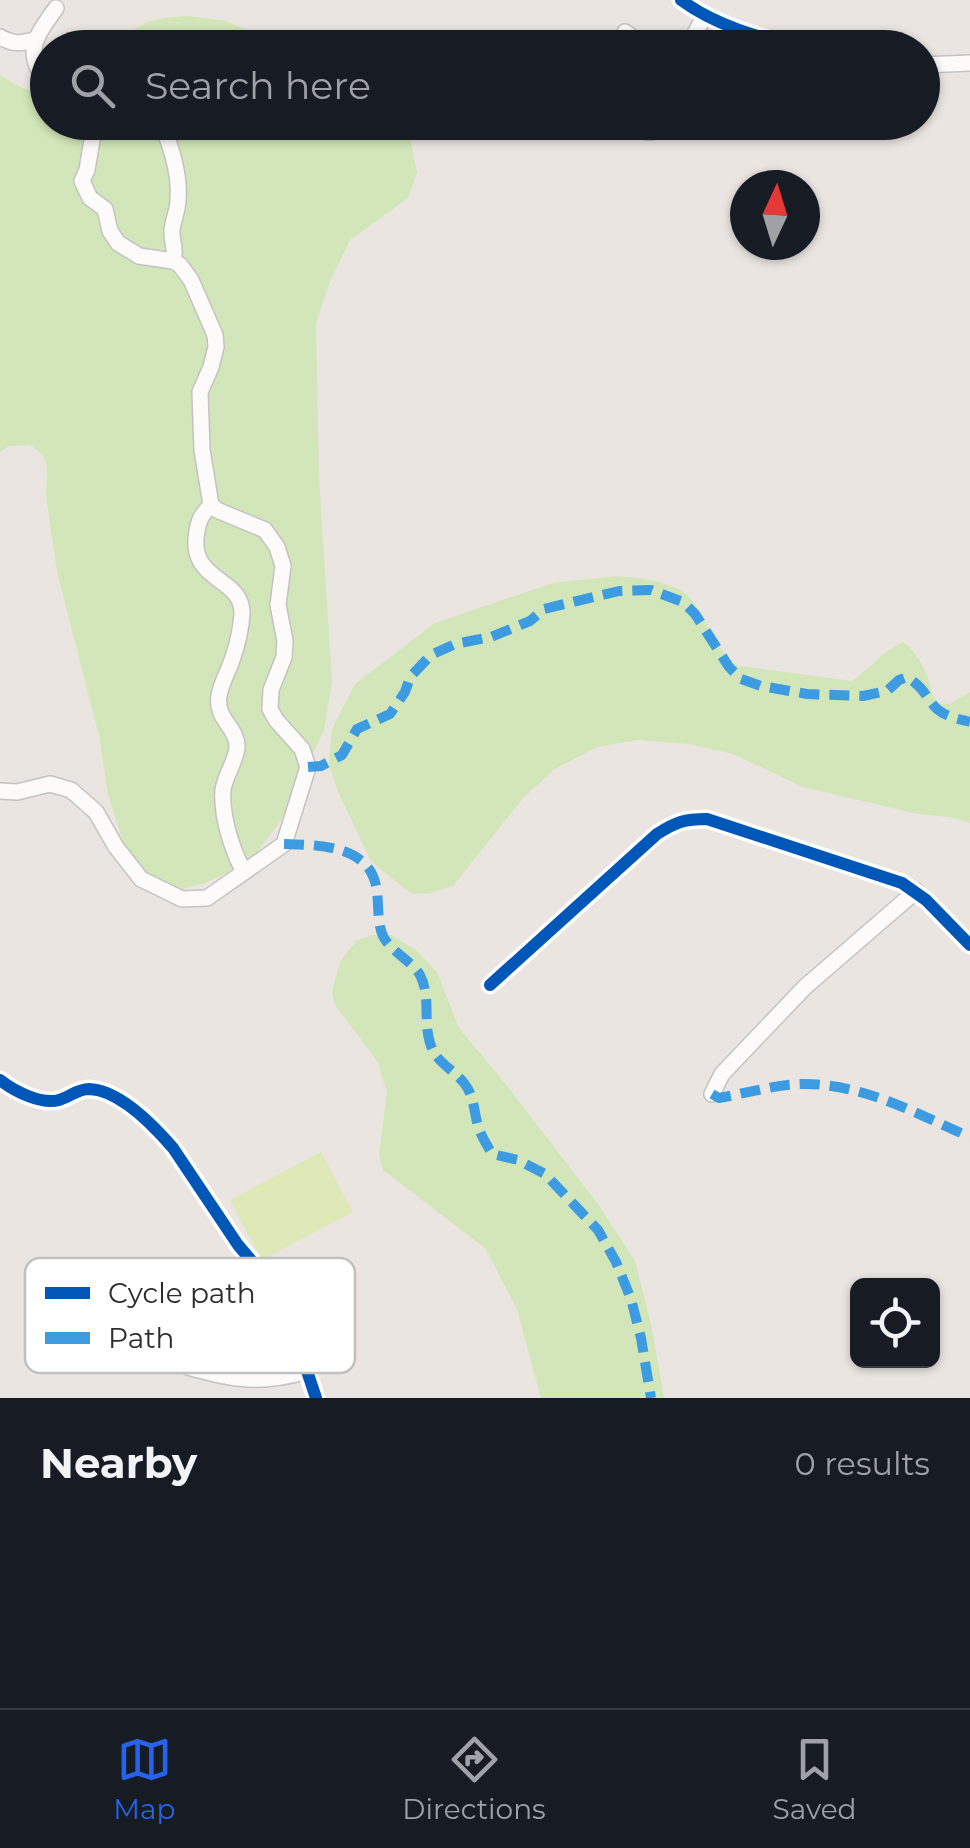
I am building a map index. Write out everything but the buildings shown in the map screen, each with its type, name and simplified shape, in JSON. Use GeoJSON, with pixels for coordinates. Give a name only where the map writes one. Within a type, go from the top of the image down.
{"type":"FeatureCollection","features":[{"type":"Feature","properties":{"kind":"street"},"geometry":{"type":"LineString","coordinates":[[681,0],[704,17],[742,30]]}},
{"type":"Feature","properties":{"kind":"street"},"geometry":{"type":"LineString","coordinates":[[41,30],[56,8]]}},
{"type":"Feature","properties":{"kind":"street"},"geometry":{"type":"LineString","coordinates":[[697,30],[704,17]]}},
{"type":"Feature","properties":{"kind":"street"},"geometry":{"type":"LineString","coordinates":[[0,37],[11,43],[30,41]]}},
{"type":"Feature","properties":{"kind":"street"},"geometry":{"type":"LineString","coordinates":[[940,64],[970,63]]}},
{"type":"Feature","properties":{"kind":"street"},"geometry":{"type":"LineString","coordinates":[[92,140],[88,170],[82,181],[85,192],[104,209],[113,238],[139,256],[180,264],[215,335],[214,358],[200,392],[202,450],[211,505]]}},
{"type":"Feature","properties":{"kind":"street"},"geometry":{"type":"LineString","coordinates":[[168,140],[178,190],[173,261]]}},
{"type":"Feature","properties":{"kind":"street"},"geometry":{"type":"LineString","coordinates":[[0,790],[17,792],[50,784],[71,790],[96,812],[141,879],[182,899],[207,898],[284,844],[308,767],[302,749],[270,709],[272,690],[284,657],[278,604],[283,566],[278,546],[265,530],[211,505]]}},
{"type":"Feature","properties":{"kind":"street"},"geometry":{"type":"LineString","coordinates":[[211,505],[200,516],[196,550],[199,563],[236,595],[242,615],[233,659],[218,701],[220,715],[236,738],[237,748],[224,788],[227,824],[244,872]]}},
{"type":"Feature","properties":{"kind":"street"},"geometry":{"type":"LineString","coordinates":[[490,985],[657,834],[678,821],[707,819],[902,883],[916,891],[970,945]]}},
{"type":"Feature","properties":{"kind":"street"},"geometry":{"type":"LineString","coordinates":[[712,1094],[722,1074],[805,986],[916,891]]}},
{"type":"Feature","properties":{"kind":"street"},"geometry":{"type":"LineString","coordinates":[[0,1080],[21,1092],[54,1101],[86,1089],[124,1103],[173,1148],[248,1258]]}},
{"type":"Feature","properties":{"kind":"street"},"geometry":{"type":"LineString","coordinates":[[213,1373],[245,1380],[300,1373]]}},
{"type":"Feature","properties":{"kind":"street"},"geometry":{"type":"LineString","coordinates":[[309,1373],[316,1398]]}},
{"type":"Feature","properties":{"kind":"green space"},"geometry":{"type":"Polygon","coordinates":[[[188,16],[226,21],[246,30],[135,30],[158,19],[188,16]]]}},
{"type":"Feature","properties":{"kind":"green space"},"geometry":{"type":"Polygon","coordinates":[[[0,75],[30,91],[30,140],[410,140],[417,173],[408,198],[350,240],[316,323],[319,478],[332,682],[324,730],[280,822],[258,851],[228,872],[182,889],[143,876],[127,853],[108,795],[100,740],[57,571],[43,455],[30,445],[9,446],[0,452],[0,75]]]}},
{"type":"Feature","properties":{"kind":"green space"},"geometry":{"type":"Polygon","coordinates":[[[617,576],[663,583],[687,595],[718,645],[740,666],[852,681],[904,642],[921,663],[937,703],[949,704],[970,692],[970,823],[803,787],[733,754],[688,744],[637,740],[597,747],[555,769],[524,797],[453,886],[427,894],[410,893],[371,861],[329,765],[332,729],[355,684],[435,623],[553,583],[617,576]]]}},
{"type":"Feature","properties":{"kind":"green space"},"geometry":{"type":"Polygon","coordinates":[[[372,935],[391,935],[416,950],[437,972],[459,1028],[598,1204],[635,1261],[664,1398],[541,1398],[517,1309],[485,1248],[383,1170],[379,1154],[387,1093],[378,1062],[335,1005],[332,991],[340,962],[356,941],[372,935]]]}},
{"type":"Feature","properties":{"kind":"green space"},"geometry":{"type":"Polygon","coordinates":[[[321,1152],[353,1212],[261,1258],[230,1200],[321,1152]]]}},
{"type":"Feature","properties":{"kind":"marked path"},"geometry":{"type":"LineString","coordinates":[[308,767],[321,766],[342,755],[357,729],[390,714],[410,677],[431,655],[455,644],[491,637],[530,621],[544,609],[619,591],[651,590],[683,602],[741,679],[807,694],[863,696],[887,691],[907,677],[941,712],[970,722]]}},
{"type":"Feature","properties":{"kind":"marked path"},"geometry":{"type":"LineString","coordinates":[[284,844],[341,850],[369,869],[376,885],[383,936],[420,975],[433,1050],[467,1088],[479,1130],[492,1154],[518,1160],[545,1174],[598,1230],[616,1262],[631,1299],[651,1398]]}},
{"type":"Feature","properties":{"kind":"marked path"},"geometry":{"type":"LineString","coordinates":[[712,1094],[719,1098],[783,1085],[827,1085],[890,1102],[970,1137]]}},
{"type":"Feature","properties":{"kind":"cycle path"},"geometry":{"type":"LineString","coordinates":[[681,0],[740,30]]}},
{"type":"Feature","properties":{"kind":"cycle path"},"geometry":{"type":"LineString","coordinates":[[490,985],[657,834],[692,820],[707,819],[902,883],[926,900],[970,945]]}},
{"type":"Feature","properties":{"kind":"cycle path"},"geometry":{"type":"LineString","coordinates":[[0,1080],[44,1101],[89,1089],[124,1102],[173,1148],[249,1258]]}},
{"type":"Feature","properties":{"kind":"cycle path"},"geometry":{"type":"LineString","coordinates":[[308,1373],[316,1398]]}}]}
